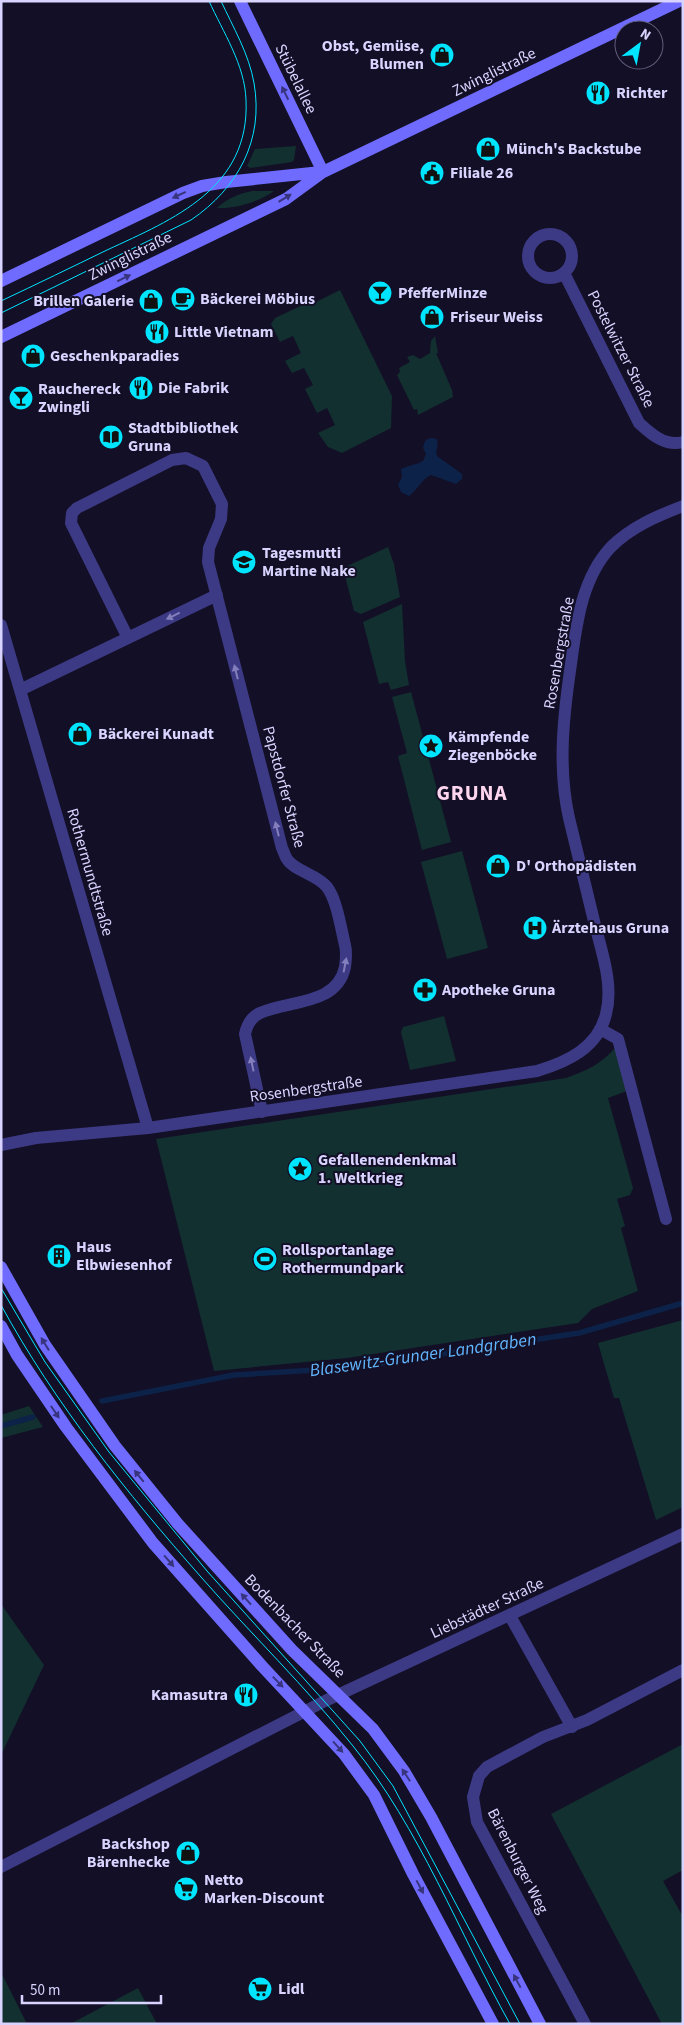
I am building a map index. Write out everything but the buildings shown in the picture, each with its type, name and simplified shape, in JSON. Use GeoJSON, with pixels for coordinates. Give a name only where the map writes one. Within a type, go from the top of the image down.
{"type":"FeatureCollection","features":[{"type":"Feature","properties":{"kind":"street","name":"Stübelallee"},"geometry":{"type":"LineString","coordinates":[[240,1],[323,172]]}},
{"type":"Feature","properties":{"kind":"street","name":"Zwinglistraße"},"geometry":{"type":"LineString","coordinates":[[1,337],[286,198],[323,172],[679,1]]}},
{"type":"Feature","properties":{"kind":"street","name":"Zwinglistraße"},"geometry":{"type":"LineString","coordinates":[[1,282],[183,193],[202,186],[323,172]]}},
{"type":"Feature","properties":{"kind":"street","name":"Postelwitzer Straße"},"geometry":{"type":"LineString","coordinates":[[564,272],[640,423],[651,434],[663,441],[676,444],[683,442]]}},
{"type":"Feature","properties":{"kind":"street","name":"Papstdorfer Straße"},"geometry":{"type":"LineString","coordinates":[[128,638],[71,523],[72,513],[77,508],[172,460],[186,458],[204,466],[222,504],[221,519],[209,548],[208,562],[282,848],[287,860],[313,875],[327,887],[334,901],[348,953],[343,976],[330,992],[309,1000],[260,1013],[252,1018],[247,1026],[246,1034],[262,1112]]}},
{"type":"Feature","properties":{"kind":"street","name":"Rosenbergstraße"},"geometry":{"type":"LineString","coordinates":[[1,1145],[36,1138],[148,1128],[537,1071],[559,1065],[582,1052],[600,1029],[607,1014],[608,994],[605,965],[568,815],[563,778],[564,715],[581,605],[598,565],[624,535],[638,525],[683,506]]}},
{"type":"Feature","properties":{"kind":"street"},"geometry":{"type":"LineString","coordinates":[[20,690],[216,595]]}},
{"type":"Feature","properties":{"kind":"street","name":"Rothermundtstraße"},"geometry":{"type":"LineString","coordinates":[[1,625],[148,1128]]}},
{"type":"Feature","properties":{"kind":"street"},"geometry":{"type":"LineString","coordinates":[[600,1029],[618,1039],[666,1219]]}},
{"type":"Feature","properties":{"kind":"street","name":"Bodenbacher Straße"},"geometry":{"type":"LineString","coordinates":[[1,1267],[45,1345],[115,1446],[178,1524],[288,1645],[373,1729],[416,1789],[540,2024]]}},
{"type":"Feature","properties":{"kind":"street"},"geometry":{"type":"LineString","coordinates":[[1,1326],[17,1355],[66,1427],[153,1543],[262,1666],[306,1711],[344,1754],[374,1795],[413,1874],[492,2024]]}},
{"type":"Feature","properties":{"kind":"street","name":"Liebstädter Straße"},"geometry":{"type":"LineString","coordinates":[[1,1867],[338,1694],[510,1616],[683,1534]]}},
{"type":"Feature","properties":{"kind":"street"},"geometry":{"type":"LineString","coordinates":[[510,1616],[572,1727]]}},
{"type":"Feature","properties":{"kind":"street","name":"Bärenburger Weg"},"geometry":{"type":"LineString","coordinates":[[585,2024],[477,1822],[473,1807],[473,1796],[480,1776],[487,1767],[543,1737],[572,1727],[683,1670]]}},
{"type":"Feature","properties":{"kind":"green space"},"geometry":{"type":"Polygon","coordinates":[[[296,146],[292,162],[250,168],[247,166],[255,149],[296,146]]]}},
{"type":"Feature","properties":{"kind":"green space"},"geometry":{"type":"Polygon","coordinates":[[[252,191],[274,191],[247,204],[217,208],[233,197],[252,191]]]}},
{"type":"Feature","properties":{"kind":"green space"},"geometry":{"type":"Polygon","coordinates":[[[340,290],[392,396],[391,428],[342,453],[328,447],[318,433],[335,425],[327,408],[317,413],[305,389],[313,385],[304,368],[292,373],[285,361],[301,353],[293,336],[280,342],[271,324],[275,318],[311,301],[314,303],[340,290]]]}},
{"type":"Feature","properties":{"kind":"green space"},"geometry":{"type":"Polygon","coordinates":[[[435,336],[438,353],[436,353],[452,390],[453,397],[418,415],[417,409],[414,410],[397,375],[400,372],[399,368],[410,362],[407,357],[413,355],[420,359],[430,353],[431,341],[435,336]]]}},
{"type":"Feature","properties":{"kind":"green space"},"geometry":{"type":"Polygon","coordinates":[[[388,547],[394,564],[400,597],[361,614],[354,611],[343,568],[388,547]]]}},
{"type":"Feature","properties":{"kind":"green space"},"geometry":{"type":"Polygon","coordinates":[[[402,604],[405,661],[409,685],[391,690],[388,682],[379,684],[363,622],[402,604]]]}},
{"type":"Feature","properties":{"kind":"green space"},"geometry":{"type":"Polygon","coordinates":[[[411,692],[451,842],[422,850],[398,756],[407,753],[392,697],[411,692]]]}},
{"type":"Feature","properties":{"kind":"green space"},"geometry":{"type":"Polygon","coordinates":[[[462,851],[488,948],[447,959],[421,862],[462,851]]]}},
{"type":"Feature","properties":{"kind":"green space"},"geometry":{"type":"Polygon","coordinates":[[[444,1016],[456,1061],[410,1070],[401,1032],[403,1027],[444,1016]]]}},
{"type":"Feature","properties":{"kind":"green space"},"geometry":{"type":"Polygon","coordinates":[[[615,1048],[627,1091],[608,1098],[633,1188],[630,1195],[617,1199],[625,1226],[621,1228],[638,1291],[592,1309],[578,1323],[347,1358],[214,1371],[156,1139],[566,1078],[593,1066],[615,1048]]]}},
{"type":"Feature","properties":{"kind":"green space"},"geometry":{"type":"Polygon","coordinates":[[[683,1320],[683,1507],[656,1520],[619,1398],[614,1398],[598,1343],[683,1320]]]}},
{"type":"Feature","properties":{"kind":"green space"},"geometry":{"type":"Polygon","coordinates":[[[29,1406],[43,1427],[1,1438],[1,1415],[29,1406]]]}},
{"type":"Feature","properties":{"kind":"green space"},"geometry":{"type":"Polygon","coordinates":[[[1,1604],[44,1665],[1,1755],[1,1604]]]}},
{"type":"Feature","properties":{"kind":"green space"},"geometry":{"type":"Polygon","coordinates":[[[683,1744],[683,1870],[663,1881],[683,1917],[683,2024],[662,2024],[551,1814],[683,1744]]]}},
{"type":"Feature","properties":{"kind":"green space"},"geometry":{"type":"Polygon","coordinates":[[[1,1972],[27,2024],[1,2024],[1,1972]]]}},
{"type":"Feature","properties":{"kind":"green space"},"geometry":{"type":"Polygon","coordinates":[[[138,1988],[157,2024],[70,2024],[138,1988]]]}},
{"type":"Feature","properties":{"kind":"water"},"geometry":{"type":"Polygon","coordinates":[[[430,438],[437,439],[437,456],[462,474],[462,479],[456,484],[431,475],[409,496],[401,492],[398,485],[402,477],[401,469],[423,461],[426,454],[423,448],[425,441],[430,438]]]}},
{"type":"Feature","properties":{"kind":"waterway","name":"Blasewitz‐Grunaer Landgraben"},"geometry":{"type":"LineString","coordinates":[[102,1401],[234,1375],[348,1368],[579,1333],[683,1303]]}},
{"type":"Feature","properties":{"kind":"waterway","name":"Blasewitz‐Grunaer Landgraben"},"geometry":{"type":"LineString","coordinates":[[1,1426],[33,1417]]}},
{"type":"Feature","properties":{"kind":"tram line"},"geometry":{"type":"LineString","coordinates":[[1,301],[158,226],[203,196],[221,178],[235,156],[244,130],[246,100],[245,87],[238,61],[209,1]]}},
{"type":"Feature","properties":{"kind":"tram line"},"geometry":{"type":"LineString","coordinates":[[1,313],[191,220],[208,207],[234,178],[244,161],[251,143],[255,124],[256,104],[252,72],[221,1]]}},
{"type":"Feature","properties":{"kind":"tram line"},"geometry":{"type":"LineString","coordinates":[[1,1288],[45,1362],[109,1452],[207,1571],[360,1741],[393,1786],[520,2024]]}},
{"type":"Feature","properties":{"kind":"tram line"},"geometry":{"type":"LineString","coordinates":[[1,1305],[22,1342],[68,1412],[119,1480],[201,1577],[335,1724],[377,1778],[398,1811],[437,1881],[510,2024]]}},
{"type":"Feature","properties":{"kind":"place","name":"Obst, Gemüse, Blumen"},"geometry":{"type":"Point","coordinates":[442,55]}},
{"type":"Feature","properties":{"kind":"place","name":"Richter"},"geometry":{"type":"Point","coordinates":[598,93]}},
{"type":"Feature","properties":{"kind":"place","name":"Münch's Backstube"},"geometry":{"type":"Point","coordinates":[488,149]}},
{"type":"Feature","properties":{"kind":"place","name":"Filiale 26"},"geometry":{"type":"Point","coordinates":[432,173]}},
{"type":"Feature","properties":{"kind":"place","name":"PfefferMinze"},"geometry":{"type":"Point","coordinates":[380,293]}},
{"type":"Feature","properties":{"kind":"place","name":"Bäckerei Möbius"},"geometry":{"type":"Point","coordinates":[183,299]}},
{"type":"Feature","properties":{"kind":"place","name":"Brillen Galerie"},"geometry":{"type":"Point","coordinates":[151,301]}},
{"type":"Feature","properties":{"kind":"place","name":"Friseur Weiss"},"geometry":{"type":"Point","coordinates":[432,317]}},
{"type":"Feature","properties":{"kind":"place","name":"Little Vietnam"},"geometry":{"type":"Point","coordinates":[157,332]}},
{"type":"Feature","properties":{"kind":"place","name":"Geschenkparadies"},"geometry":{"type":"Point","coordinates":[33,356]}},
{"type":"Feature","properties":{"kind":"place","name":"Die Fabrik"},"geometry":{"type":"Point","coordinates":[141,388]}},
{"type":"Feature","properties":{"kind":"place","name":"Rauchereck Zwingli"},"geometry":{"type":"Point","coordinates":[21,398]}},
{"type":"Feature","properties":{"kind":"place","name":"Stadtbibliothek Gruna"},"geometry":{"type":"Point","coordinates":[111,437]}},
{"type":"Feature","properties":{"kind":"place","name":"Tagesmutti Martine Nake"},"geometry":{"type":"Point","coordinates":[244,562]}},
{"type":"Feature","properties":{"kind":"place","name":"Bäckerei Kunadt"},"geometry":{"type":"Point","coordinates":[80,734]}},
{"type":"Feature","properties":{"kind":"place","name":"Kämpfende Ziegenböcke"},"geometry":{"type":"Point","coordinates":[431,746]}},
{"type":"Feature","properties":{"kind":"place","name":"D' Orthopädisten"},"geometry":{"type":"Point","coordinates":[498,866]}},
{"type":"Feature","properties":{"kind":"place","name":"Ärztehaus Gruna"},"geometry":{"type":"Point","coordinates":[535,928]}},
{"type":"Feature","properties":{"kind":"place","name":"Apotheke Gruna"},"geometry":{"type":"Point","coordinates":[425,990]}},
{"type":"Feature","properties":{"kind":"place","name":"Gefallenendenkmal 1. Weltkrieg"},"geometry":{"type":"Point","coordinates":[300,1169]}},
{"type":"Feature","properties":{"kind":"place","name":"Haus Elbwiesenhof"},"geometry":{"type":"Point","coordinates":[59,1256]}},
{"type":"Feature","properties":{"kind":"place","name":"Rollsportanlage Rothermundpark"},"geometry":{"type":"Point","coordinates":[265,1259]}},
{"type":"Feature","properties":{"kind":"place","name":"Kamasutra"},"geometry":{"type":"Point","coordinates":[246,1695]}},
{"type":"Feature","properties":{"kind":"place","name":"Backshop Bärenhecke"},"geometry":{"type":"Point","coordinates":[188,1853]}},
{"type":"Feature","properties":{"kind":"place","name":"Netto Marken-Discount"},"geometry":{"type":"Point","coordinates":[186,1889]}},
{"type":"Feature","properties":{"kind":"place","name":"Lidl"},"geometry":{"type":"Point","coordinates":[260,1989]}},
{"type":"Feature","properties":{"kind":"district","name":"GRUNA"},"geometry":{"type":"Point","coordinates":[472,793]}}]}
